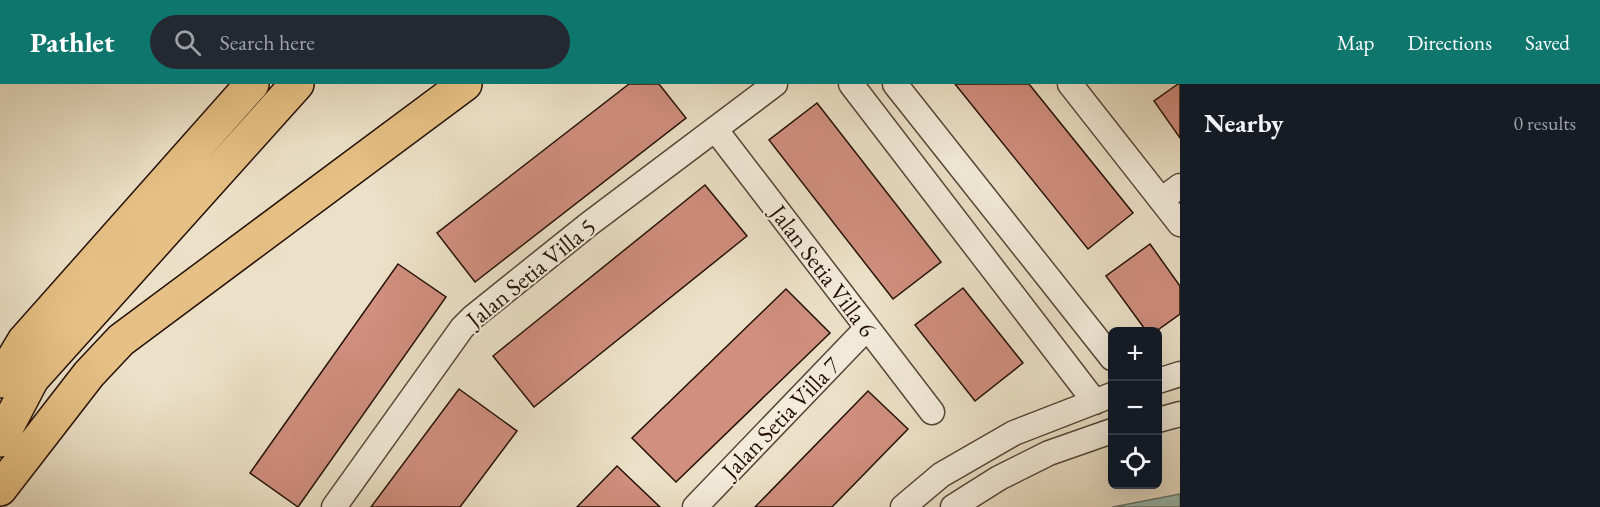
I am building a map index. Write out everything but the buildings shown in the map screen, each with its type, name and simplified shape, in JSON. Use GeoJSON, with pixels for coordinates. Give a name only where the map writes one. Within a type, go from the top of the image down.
{"type":"FeatureCollection","features":[{"type":"Feature","properties":{"kind":"highway"},"geometry":{"type":"LineString","coordinates":[[0,381],[24,341],[252,84]]}},
{"type":"Feature","properties":{"kind":"highway"},"geometry":{"type":"LineString","coordinates":[[0,440],[32,380],[297,84]]}},
{"type":"Feature","properties":{"kind":"highway"},"geometry":{"type":"LineString","coordinates":[[0,489],[89,374],[121,340],[465,84]]}},
{"type":"Feature","properties":{"kind":"street","name":"Jalan Setia Villa 5"},"geometry":{"type":"LineString","coordinates":[[334,507],[467,323],[590,224],[775,84]]}},
{"type":"Feature","properties":{"kind":"street"},"geometry":{"type":"LineString","coordinates":[[851,84],[1104,399],[1014,433],[941,475],[903,507]]}},
{"type":"Feature","properties":{"kind":"street"},"geometry":{"type":"LineString","coordinates":[[896,84],[1108,352]]}},
{"type":"Feature","properties":{"kind":"street"},"geometry":{"type":"LineString","coordinates":[[1070,84],[1170,193],[1180,224]]}},
{"type":"Feature","properties":{"kind":"street","name":"Jalan Setia Villa 6"},"geometry":{"type":"LineString","coordinates":[[715,129],[866,329],[932,412]]}},
{"type":"Feature","properties":{"kind":"street","name":"Jalan Setia Villa 7"},"geometry":{"type":"LineString","coordinates":[[695,507],[866,329]]}},
{"type":"Feature","properties":{"kind":"street"},"geometry":{"type":"LineString","coordinates":[[1162,380],[1180,374]]}},
{"type":"Feature","properties":{"kind":"street"},"geometry":{"type":"LineString","coordinates":[[1162,419],[1180,414]]}},
{"type":"Feature","properties":{"kind":"street"},"geometry":{"type":"LineString","coordinates":[[953,507],[999,478],[1048,453],[1108,433]]}},
{"type":"Feature","properties":{"kind":"water"},"geometry":{"type":"Polygon","coordinates":[[[1180,494],[1180,507],[1113,507],[1180,494]]]}}]}
